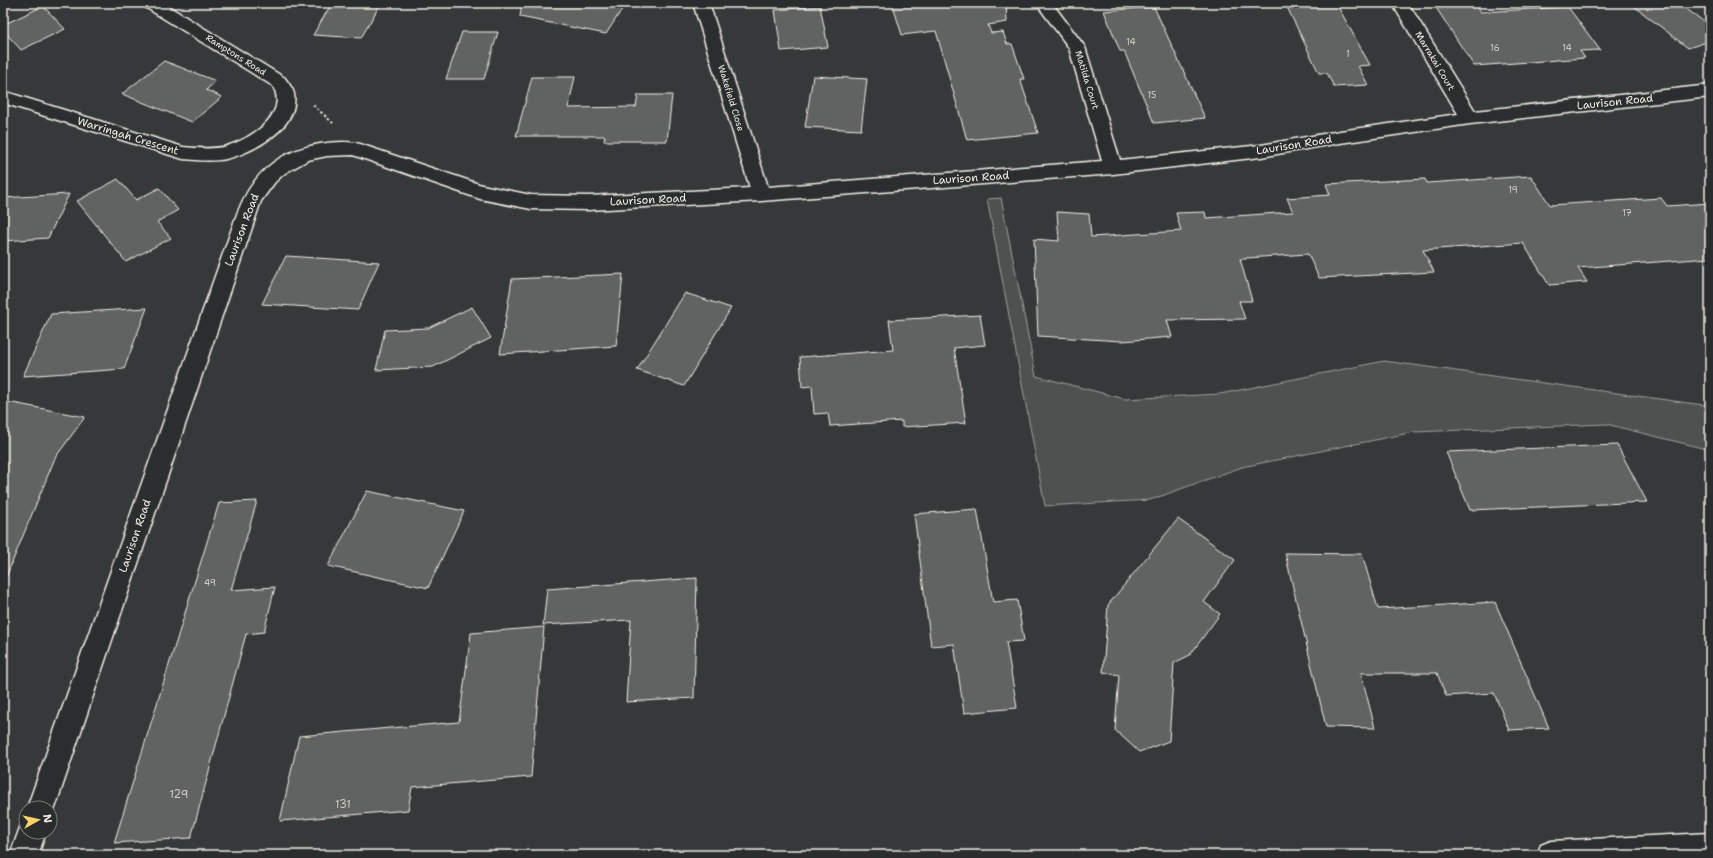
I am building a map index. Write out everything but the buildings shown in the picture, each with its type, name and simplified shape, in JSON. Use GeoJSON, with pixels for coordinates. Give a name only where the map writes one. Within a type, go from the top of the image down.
{"type":"FeatureCollection","features":[{"type":"Feature","properties":{"kind":"street","name":"Ramptons Road"},"geometry":{"type":"LineString","coordinates":[[151,3],[279,82],[286,95]]}},
{"type":"Feature","properties":{"kind":"street","name":"Wakefield Close"},"geometry":{"type":"LineString","coordinates":[[701,3],[761,194]]}},
{"type":"Feature","properties":{"kind":"street","name":"Matilda Court"},"geometry":{"type":"LineString","coordinates":[[1044,3],[1077,47],[1113,167]]}},
{"type":"Feature","properties":{"kind":"street","name":"Marrakai Court"},"geometry":{"type":"LineString","coordinates":[[1400,3],[1470,118]]}},
{"type":"Feature","properties":{"kind":"street","name":"Laurison Road"},"geometry":{"type":"LineString","coordinates":[[44,800],[247,214],[258,189],[274,172],[291,160],[310,151],[333,148],[354,149],[480,192],[532,202],[588,203],[761,194],[1113,167],[1260,151],[1470,118],[1710,91]]}},
{"type":"Feature","properties":{"kind":"street","name":"Warringah Crescent"},"geometry":{"type":"LineString","coordinates":[[3,97],[183,153],[208,154],[231,151],[254,142],[274,126],[284,110],[286,95]]}},
{"type":"Feature","properties":{"kind":"street"},"geometry":{"type":"LineString","coordinates":[[24,855],[29,840]]}},
{"type":"Feature","properties":{"kind":"street"},"geometry":{"type":"LineString","coordinates":[[1551,855],[1710,847]]}},
{"type":"Feature","properties":{"kind":"path"},"geometry":{"type":"LineString","coordinates":[[286,95],[305,98],[346,133],[354,149]]}},
{"type":"Feature","properties":{"kind":"shaded area"},"geometry":{"type":"Polygon","coordinates":[[[1001,198],[1036,376],[1125,399],[1220,394],[1384,361],[1703,405],[1710,402],[1710,450],[1606,424],[1414,432],[1242,467],[1150,500],[1045,506],[987,199],[1001,198]]]}}]}
